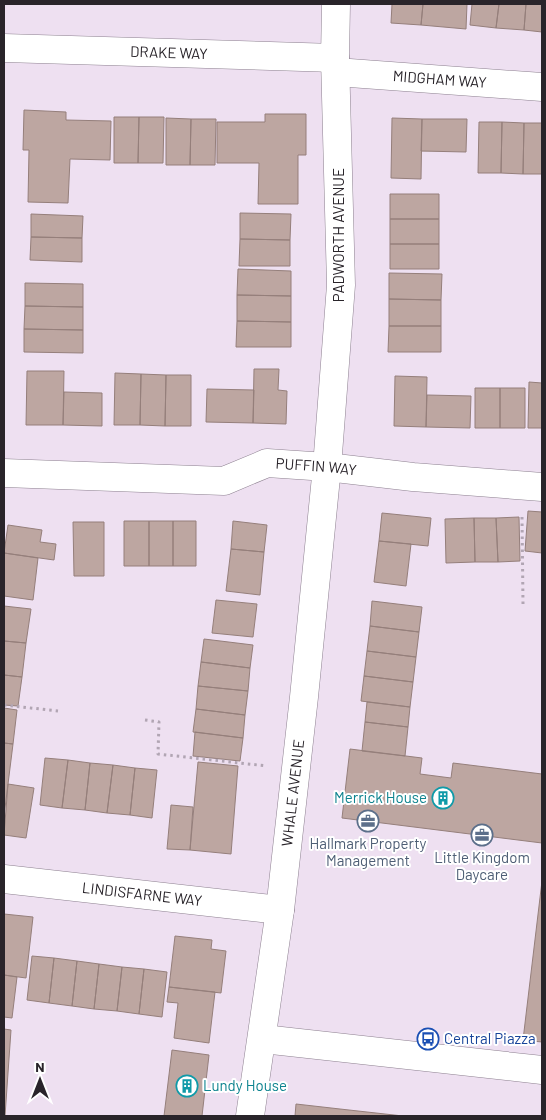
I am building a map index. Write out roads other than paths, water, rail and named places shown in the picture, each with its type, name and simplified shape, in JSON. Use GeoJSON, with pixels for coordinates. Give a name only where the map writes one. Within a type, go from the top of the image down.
{"type":"FeatureCollection","features":[{"type":"Feature","properties":{"kind":"street","name":"PADWORTH AVENUE"},"geometry":{"type":"LineString","coordinates":[[327,467],[341,285],[335,65],[336,4]]}},
{"type":"Feature","properties":{"kind":"street","name":"DRAKE WAY"},"geometry":{"type":"LineString","coordinates":[[4,48],[335,65]]}},
{"type":"Feature","properties":{"kind":"street","name":"MIDGHAM WAY"},"geometry":{"type":"LineString","coordinates":[[335,65],[542,87]]}},
{"type":"Feature","properties":{"kind":"street","name":"PUFFIN WAY"},"geometry":{"type":"LineString","coordinates":[[4,473],[224,481],[268,464],[327,467],[532,486]]}},
{"type":"Feature","properties":{"kind":"street","name":"WHALE AVENUE"},"geometry":{"type":"LineString","coordinates":[[250,1116],[263,1039],[280,910],[327,467]]}},
{"type":"Feature","properties":{"kind":"street","name":"LINDISFARNE WAY"},"geometry":{"type":"LineString","coordinates":[[4,879],[280,910]]}},
{"type":"Feature","properties":{"kind":"street"},"geometry":{"type":"LineString","coordinates":[[263,1039],[542,1070]]}},
{"type":"Feature","properties":{"kind":"place","name":"Merrick House"},"geometry":{"type":"Point","coordinates":[443,798]}},
{"type":"Feature","properties":{"kind":"place","name":"Hallmark Property Management"},"geometry":{"type":"Point","coordinates":[368,821]}},
{"type":"Feature","properties":{"kind":"place","name":"Little Kingdom Daycare"},"geometry":{"type":"Point","coordinates":[482,835]}},
{"type":"Feature","properties":{"kind":"place","name":"Central Piazza"},"geometry":{"type":"Point","coordinates":[428,1039]}},
{"type":"Feature","properties":{"kind":"place","name":"Lundy House"},"geometry":{"type":"Point","coordinates":[187,1086]}}]}
